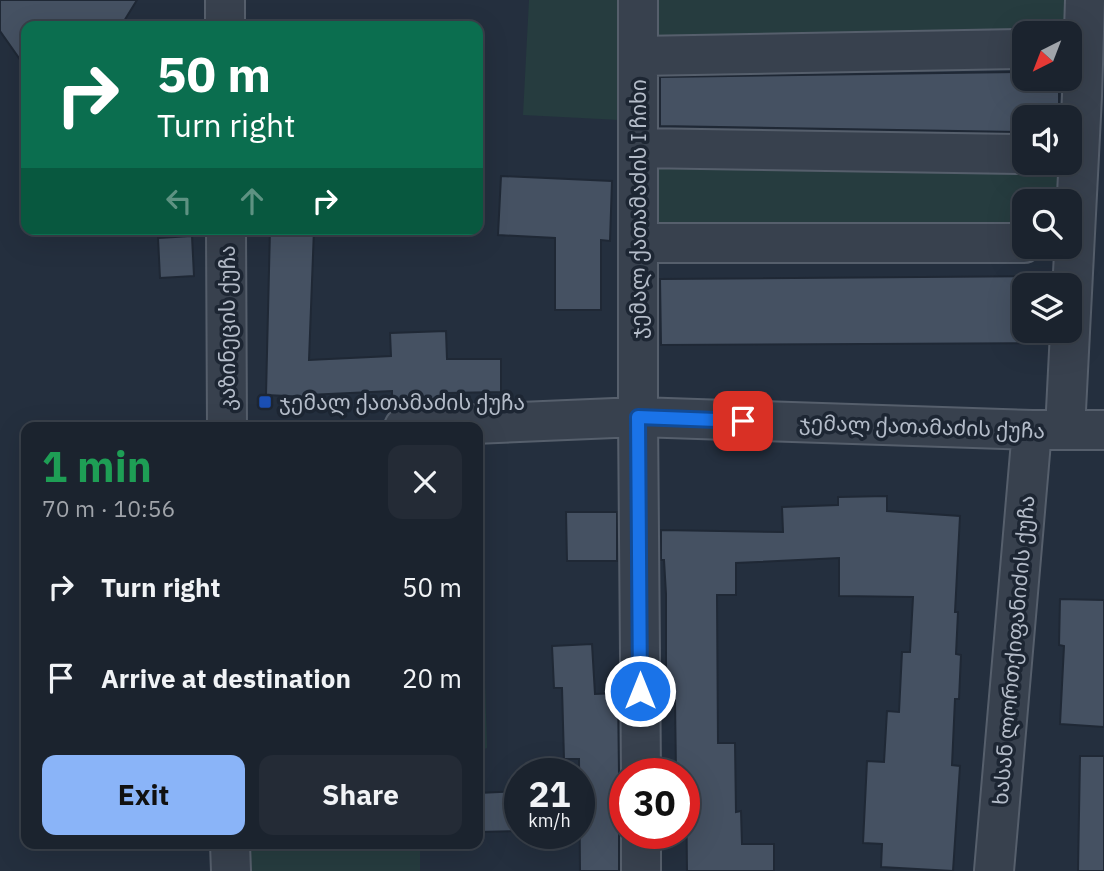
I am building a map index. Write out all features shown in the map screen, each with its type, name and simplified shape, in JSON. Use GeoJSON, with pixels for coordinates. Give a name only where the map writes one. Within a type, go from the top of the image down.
{"type":"FeatureCollection","features":[{"type":"Feature","properties":{"kind":"street"},"geometry":{"type":"LineString","coordinates":[[225,0],[225,21]]}},
{"type":"Feature","properties":{"kind":"street","name":"ჯემალ ქათამაძის I ჩიხი"},"geometry":{"type":"LineString","coordinates":[[638,0],[640,758]]}},
{"type":"Feature","properties":{"kind":"street"},"geometry":{"type":"LineString","coordinates":[[1081,21],[1085,0]]}},
{"type":"Feature","properties":{"kind":"street"},"geometry":{"type":"LineString","coordinates":[[638,56],[1012,49]]}},
{"type":"Feature","properties":{"kind":"street"},"geometry":{"type":"LineString","coordinates":[[638,148],[1012,154]]}},
{"type":"Feature","properties":{"kind":"street","name":"კაზინეცის ქუჩა"},"geometry":{"type":"LineString","coordinates":[[226,235],[227,422]]}},
{"type":"Feature","properties":{"kind":"street"},"geometry":{"type":"LineString","coordinates":[[638,243],[1012,243]]}},
{"type":"Feature","properties":{"kind":"street"},"geometry":{"type":"LineString","coordinates":[[1049,430],[1070,259]]}},
{"type":"Feature","properties":{"kind":"street","name":"ჯემალ ქათამაძის ქუჩა"},"geometry":{"type":"LineString","coordinates":[[483,424],[638,417],[1104,430]]}},
{"type":"Feature","properties":{"kind":"street","name":"ხასან ლორთქიფანიძის ქუჩა"},"geometry":{"type":"LineString","coordinates":[[993,871],[1049,430]]}},
{"type":"Feature","properties":{"kind":"street"},"geometry":{"type":"LineString","coordinates":[[230,849],[230,871]]}},
{"type":"Feature","properties":{"kind":"street"},"geometry":{"type":"LineString","coordinates":[[641,849],[641,871]]}},
{"type":"Feature","properties":{"kind":"green space"},"geometry":{"type":"Polygon","coordinates":[[[529,0],[626,0],[620,120],[523,115],[529,0]]]}},
{"type":"Feature","properties":{"kind":"green space"},"geometry":{"type":"Polygon","coordinates":[[[638,0],[1084,0],[1074,21],[1012,21],[1012,34],[638,56],[638,0]]]}},
{"type":"Feature","properties":{"kind":"green space"},"geometry":{"type":"Polygon","coordinates":[[[638,148],[1012,161],[1012,175],[1069,175],[1069,189],[1012,189],[1012,243],[638,243],[638,148]]]}},
{"type":"Feature","properties":{"kind":"green space"},"geometry":{"type":"Polygon","coordinates":[[[483,613],[487,748],[483,749],[483,613]]]}},
{"type":"Feature","properties":{"kind":"green space"},"geometry":{"type":"Polygon","coordinates":[[[240,849],[420,849],[420,871],[239,871],[240,849]]]}},
{"type":"Feature","properties":{"kind":"building"},"geometry":{"type":"Polygon","coordinates":[[[0,0],[137,0],[124,21],[21,21],[21,61],[0,31],[0,0]]]}},
{"type":"Feature","properties":{"kind":"building"},"geometry":{"type":"Polygon","coordinates":[[[1012,72],[1012,91],[1059,91],[1059,105],[1012,105],[1012,132],[660,126],[660,77],[1012,72]]]}},
{"type":"Feature","properties":{"kind":"building"},"geometry":{"type":"Polygon","coordinates":[[[501,176],[612,181],[610,241],[601,240],[601,310],[555,310],[555,238],[498,235],[501,176]]]}},
{"type":"Feature","properties":{"kind":"building"},"geometry":{"type":"Polygon","coordinates":[[[270,235],[314,235],[309,360],[391,356],[390,333],[446,331],[447,359],[501,359],[501,392],[448,393],[448,399],[392,401],[392,391],[307,397],[266,395],[270,235]]]}},
{"type":"Feature","properties":{"kind":"building"},"geometry":{"type":"Polygon","coordinates":[[[192,236],[194,276],[160,278],[158,238],[192,236]]]}},
{"type":"Feature","properties":{"kind":"building"},"geometry":{"type":"Polygon","coordinates":[[[1012,276],[1012,343],[1048,343],[661,345],[660,279],[1012,276]]]}},
{"type":"Feature","properties":{"kind":"building"},"geometry":{"type":"Polygon","coordinates":[[[887,496],[887,511],[960,516],[955,612],[958,612],[956,654],[961,655],[959,699],[955,699],[952,765],[960,766],[953,871],[881,867],[882,844],[863,843],[867,761],[884,762],[887,711],[899,712],[902,652],[910,652],[913,597],[839,596],[839,558],[736,563],[736,595],[717,595],[718,743],[735,743],[736,812],[741,811],[742,844],[774,844],[774,871],[687,871],[687,849],[700,849],[700,758],[676,758],[675,700],[666,700],[666,594],[664,560],[661,560],[661,530],[783,532],[782,507],[838,505],[838,497],[887,496]]]}},
{"type":"Feature","properties":{"kind":"building"},"geometry":{"type":"Polygon","coordinates":[[[566,512],[617,512],[617,561],[567,561],[566,512]]]}},
{"type":"Feature","properties":{"kind":"building"},"geometry":{"type":"Polygon","coordinates":[[[1060,599],[1104,600],[1104,727],[1060,724],[1064,646],[1059,645],[1060,599]]]}},
{"type":"Feature","properties":{"kind":"building"},"geometry":{"type":"Polygon","coordinates":[[[592,644],[595,694],[618,693],[619,758],[609,758],[609,849],[619,849],[619,871],[580,871],[580,849],[595,849],[595,758],[564,758],[562,688],[554,688],[552,646],[592,644]]]}},
{"type":"Feature","properties":{"kind":"building"},"geometry":{"type":"Polygon","coordinates":[[[1080,756],[1104,756],[1104,871],[1078,871],[1080,756]]]}},
{"type":"Feature","properties":{"kind":"building"},"geometry":{"type":"Polygon","coordinates":[[[504,792],[504,831],[483,832],[483,793],[504,792]]]}},
{"type":"Feature","properties":{"kind":"place","name":"ჯემალ ქათამაძის ქუჩა"},"geometry":{"type":"Point","coordinates":[265,402]}},
{"type":"Feature","properties":{"kind":"route"},"geometry":{"type":"LineString","coordinates":[[640,691],[638,417],[743,421]]}}]}
